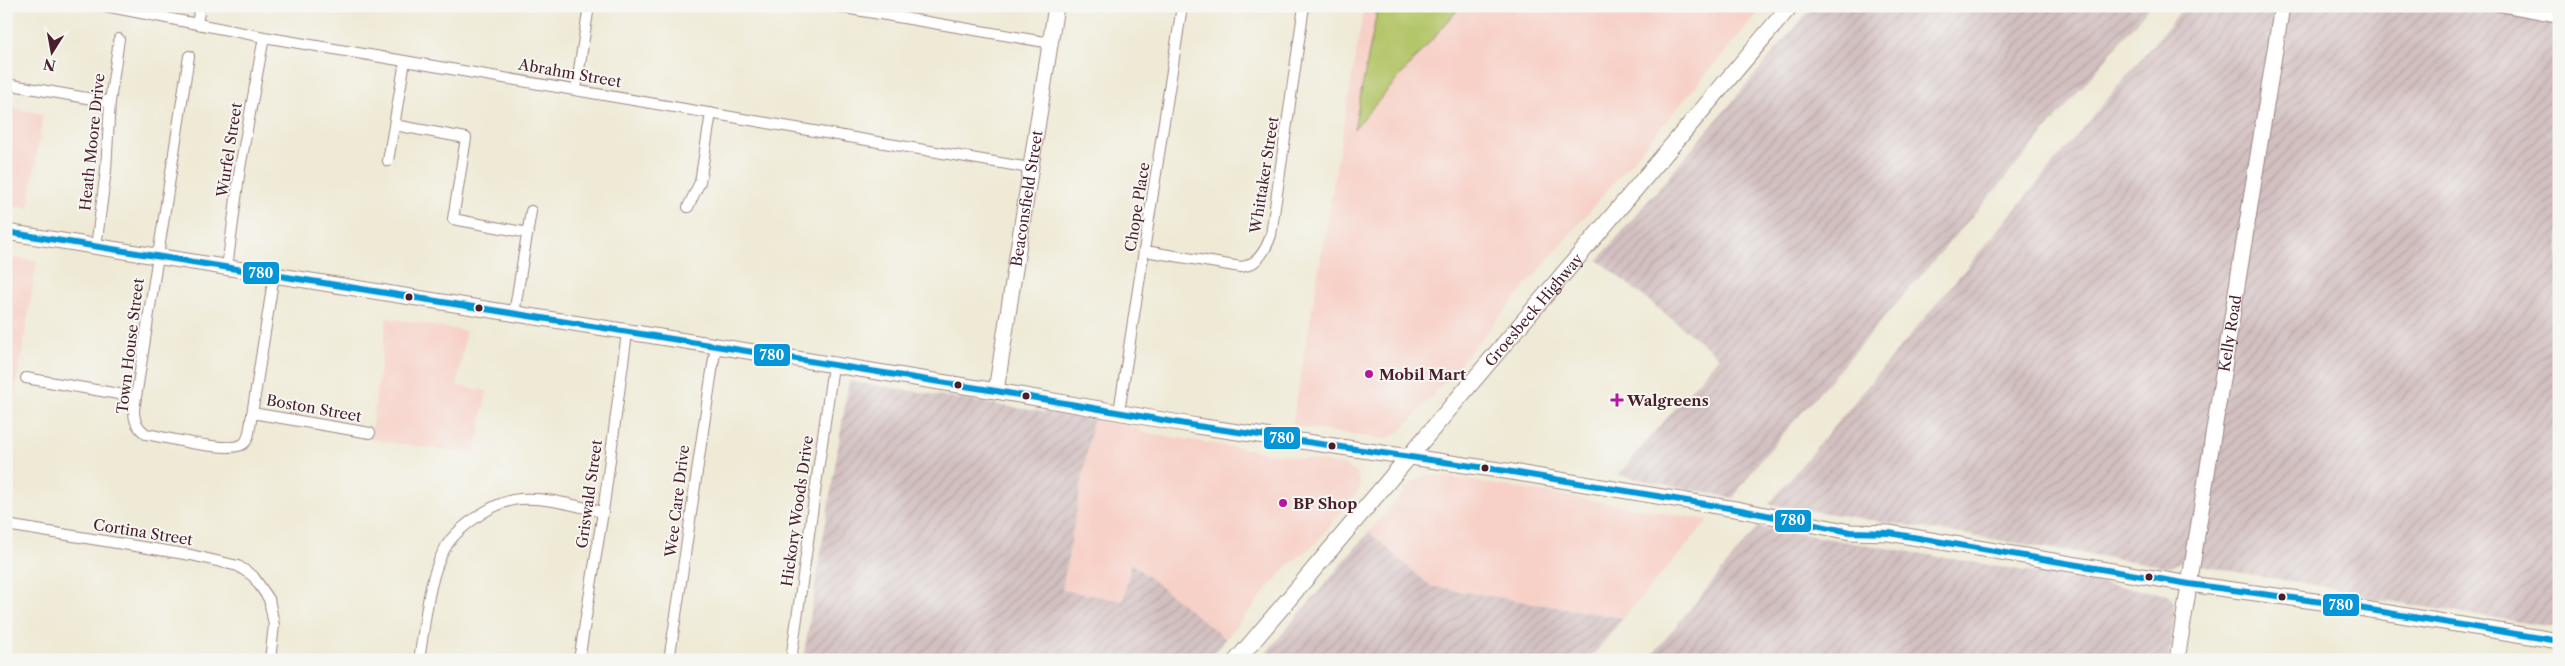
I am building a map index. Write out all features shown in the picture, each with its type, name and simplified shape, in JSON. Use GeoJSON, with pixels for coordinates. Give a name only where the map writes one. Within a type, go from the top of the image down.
{"type":"FeatureCollection","features":[{"type":"Feature","properties":{"kind":"main road","name":"Beaconsfield Street"},"geometry":{"type":"LineString","coordinates":[[996,391],[1056,6]]}},
{"type":"Feature","properties":{"kind":"main road","name":"Groesbeck Highway"},"geometry":{"type":"LineString","coordinates":[[1237,660],[1790,6]]}},
{"type":"Feature","properties":{"kind":"main road","name":"Kelly Road"},"geometry":{"type":"LineString","coordinates":[[2177,660],[2282,6]]}},
{"type":"Feature","properties":{"kind":"main road"},"geometry":{"type":"LineString","coordinates":[[6,232],[996,391],[1197,426],[1411,455],[1741,510],[1850,532],[1889,533],[2189,584],[2322,602],[2559,642]]}},
{"type":"Feature","properties":{"kind":"street","name":"Abrahm Street"},"geometry":{"type":"LineString","coordinates":[[105,6],[264,37],[1030,168]]}},
{"type":"Feature","properties":{"kind":"street"},"geometry":{"type":"LineString","coordinates":[[197,24],[200,6]]}},
{"type":"Feature","properties":{"kind":"street"},"geometry":{"type":"LineString","coordinates":[[576,89],[589,6]]}},
{"type":"Feature","properties":{"kind":"street"},"geometry":{"type":"LineString","coordinates":[[833,6],[1051,43]]}},
{"type":"Feature","properties":{"kind":"street","name":"Chope Place"},"geometry":{"type":"LineString","coordinates":[[1119,412],[1182,6]]}},
{"type":"Feature","properties":{"kind":"street","name":"Whittaker Street"},"geometry":{"type":"LineString","coordinates":[[1145,252],[1241,267],[1253,263],[1264,252],[1271,235],[1304,6]]}},
{"type":"Feature","properties":{"kind":"street"},"geometry":{"type":"LineString","coordinates":[[2500,6],[2536,10],[2559,17]]}},
{"type":"Feature","properties":{"kind":"street","name":"Wurfel Street"},"geometry":{"type":"LineString","coordinates":[[227,268],[242,160],[264,37]]}},
{"type":"Feature","properties":{"kind":"street","name":"Heath Moore Drive"},"geometry":{"type":"LineString","coordinates":[[96,247],[106,170],[110,102],[119,39]]}},
{"type":"Feature","properties":{"kind":"street","name":"Town House Street"},"geometry":{"type":"LineString","coordinates":[[189,56],[136,397],[134,420],[146,434],[230,448],[244,444],[249,437],[274,275]]}},
{"type":"Feature","properties":{"kind":"street"},"geometry":{"type":"LineString","coordinates":[[388,161],[406,61]]}},
{"type":"Feature","properties":{"kind":"street"},"geometry":{"type":"LineString","coordinates":[[6,84],[110,102]]}},
{"type":"Feature","properties":{"kind":"street"},"geometry":{"type":"LineString","coordinates":[[688,207],[700,182],[711,113]]}},
{"type":"Feature","properties":{"kind":"street"},"geometry":{"type":"LineString","coordinates":[[394,125],[466,138],[453,219],[528,232]]}},
{"type":"Feature","properties":{"kind":"street"},"geometry":{"type":"LineString","coordinates":[[514,314],[532,211]]}},
{"type":"Feature","properties":{"kind":"street","name":"Griswald Street"},"geometry":{"type":"LineString","coordinates":[[579,660],[603,512],[627,333]]}},
{"type":"Feature","properties":{"kind":"street","name":"Wee Care Drive"},"geometry":{"type":"LineString","coordinates":[[669,660],[691,523],[692,496],[716,346]]}},
{"type":"Feature","properties":{"kind":"street","name":"Hickory Woods Drive"},"geometry":{"type":"LineString","coordinates":[[791,660],[833,366]]}},
{"type":"Feature","properties":{"kind":"street"},"geometry":{"type":"LineString","coordinates":[[26,378],[136,397]]}},
{"type":"Feature","properties":{"kind":"street","name":"Boston Street"},"geometry":{"type":"LineString","coordinates":[[252,413],[370,433]]}},
{"type":"Feature","properties":{"kind":"street"},"geometry":{"type":"LineString","coordinates":[[419,660],[428,608],[441,557],[458,532],[475,518],[487,510],[518,499],[537,499],[603,512]]}},
{"type":"Feature","properties":{"kind":"street","name":"Cortina Street"},"geometry":{"type":"LineString","coordinates":[[6,525],[227,563],[245,571],[264,590],[274,614],[270,660]]}},
{"type":"Feature","properties":{"kind":"shaded area"},"geometry":{"type":"Polygon","coordinates":[[[1364,6],[1764,6],[1417,414],[1397,434],[1385,439],[1292,426],[1364,6]]]}},
{"type":"Feature","properties":{"kind":"shaded area"},"geometry":{"type":"Polygon","coordinates":[[[1813,6],[2150,6],[2027,153],[1759,462],[1733,498],[1618,475],[1719,357],[1598,260],[1813,6]]]}},
{"type":"Feature","properties":{"kind":"shaded area"},"geometry":{"type":"Polygon","coordinates":[[[2185,6],[2559,6],[2559,628],[2374,599],[2326,587],[2183,561],[2169,567],[1769,504],[2185,6]]]}},
{"type":"Feature","properties":{"kind":"shaded area"},"geometry":{"type":"Polygon","coordinates":[[[6,107],[43,114],[29,208],[6,205],[6,107]]]}},
{"type":"Feature","properties":{"kind":"shaded area"},"geometry":{"type":"Polygon","coordinates":[[[6,256],[37,261],[6,451],[6,256]]]}},
{"type":"Feature","properties":{"kind":"shaded area"},"geometry":{"type":"Polygon","coordinates":[[[387,318],[466,331],[457,386],[487,391],[475,455],[370,439],[387,318]]]}},
{"type":"Feature","properties":{"kind":"shaded area"},"geometry":{"type":"Polygon","coordinates":[[[849,381],[1093,420],[1062,590],[1123,601],[1131,563],[1226,639],[1208,660],[803,660],[849,381]]]}},
{"type":"Feature","properties":{"kind":"shaded area"},"geometry":{"type":"Polygon","coordinates":[[[1093,420],[1138,427],[1142,432],[1343,465],[1357,472],[1360,484],[1359,490],[1315,544],[1287,566],[1226,639],[1131,563],[1123,601],[1062,591],[1093,420]]]}},
{"type":"Feature","properties":{"kind":"shaded area"},"geometry":{"type":"Polygon","coordinates":[[[1427,475],[1437,475],[1709,520],[1623,618],[1430,586],[1369,532],[1411,483],[1427,475]]]}},
{"type":"Feature","properties":{"kind":"shaded area"},"geometry":{"type":"Polygon","coordinates":[[[1758,527],[2166,594],[2172,599],[2175,611],[2169,660],[1648,660],[1758,527]]]}},
{"type":"Feature","properties":{"kind":"shaded area"},"geometry":{"type":"Polygon","coordinates":[[[1369,532],[1430,586],[1623,618],[1589,660],[1260,660],[1369,532]]]}},
{"type":"Feature","properties":{"kind":"green space"},"geometry":{"type":"Polygon","coordinates":[[[1378,6],[1461,6],[1354,129],[1378,6]]]}},
{"type":"Feature","properties":{"kind":"transit line","name":"780"},"geometry":{"type":"LineString","coordinates":[[6,232],[996,391],[1197,426],[1506,471],[1741,510],[1850,532],[1889,533],[2189,584],[2322,602],[2559,641]]}},
{"type":"Feature","properties":{"kind":"place","name":"Mobil Mart"},"geometry":{"type":"Point","coordinates":[1369,374]}},
{"type":"Feature","properties":{"kind":"place","name":"Walgreens"},"geometry":{"type":"Point","coordinates":[1617,400]}},
{"type":"Feature","properties":{"kind":"place","name":"BP Shop"},"geometry":{"type":"Point","coordinates":[1283,503]}}]}
